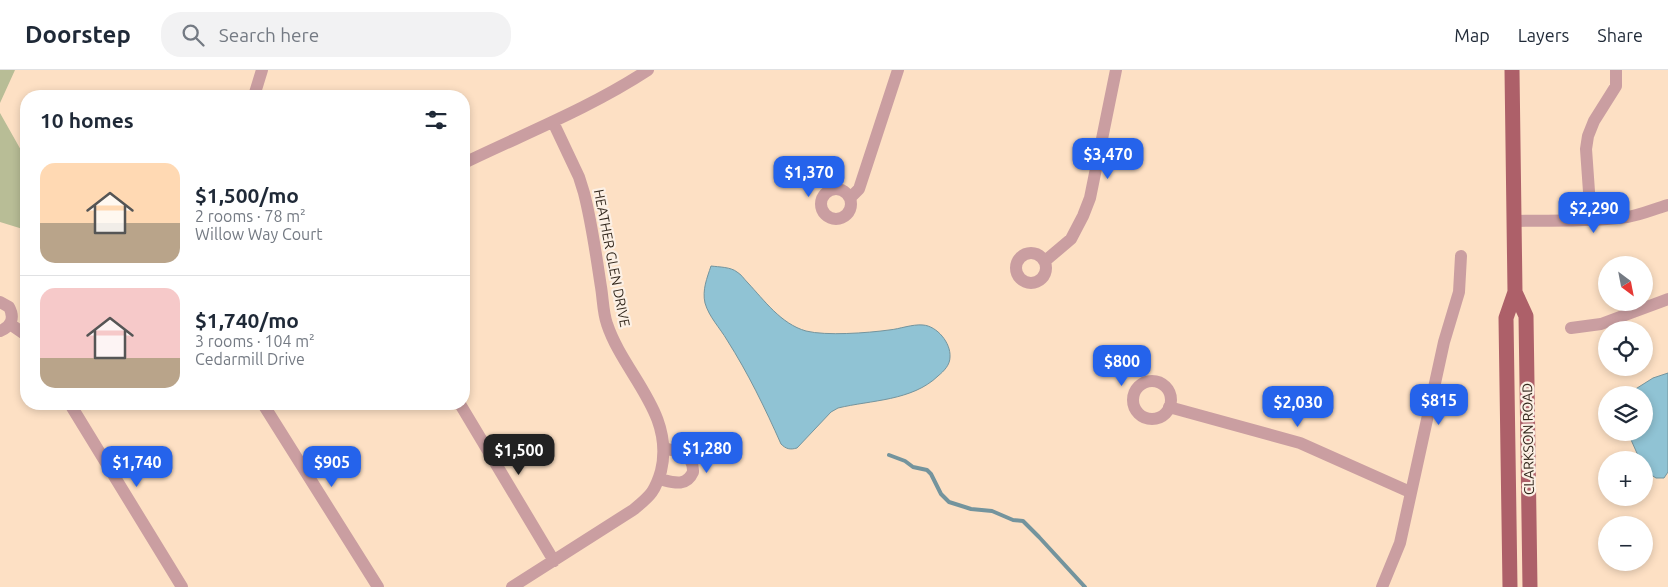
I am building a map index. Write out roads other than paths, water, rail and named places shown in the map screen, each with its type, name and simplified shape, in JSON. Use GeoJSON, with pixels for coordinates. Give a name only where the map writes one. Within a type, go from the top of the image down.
{"type":"FeatureCollection","features":[{"type":"Feature","properties":{"kind":"main road","name":"CLARKSON ROAD"},"geometry":{"type":"LineString","coordinates":[[1510,587],[1506,318],[1515,292],[1512,70]]}},
{"type":"Feature","properties":{"kind":"main road","name":"CLARKSON ROAD"},"geometry":{"type":"LineString","coordinates":[[1515,292],[1526,316],[1530,587]]}},
{"type":"Feature","properties":{"kind":"street"},"geometry":{"type":"LineString","coordinates":[[256,90],[262,70]]}},
{"type":"Feature","properties":{"kind":"street"},"geometry":{"type":"LineString","coordinates":[[470,160],[553,122],[648,70]]}},
{"type":"Feature","properties":{"kind":"street"},"geometry":{"type":"LineString","coordinates":[[850,198],[860,189],[898,70]]}},
{"type":"Feature","properties":{"kind":"street"},"geometry":{"type":"LineString","coordinates":[[1045,261],[1071,239],[1084,216],[1090,198],[1116,70]]}},
{"type":"Feature","properties":{"kind":"street"},"geometry":{"type":"LineString","coordinates":[[1591,220],[1586,148],[1594,121],[1616,86],[1616,70]]}},
{"type":"Feature","properties":{"kind":"street","name":"HEATHER GLEN DRIVE"},"geometry":{"type":"LineString","coordinates":[[512,587],[633,510],[652,492],[659,479],[664,448],[663,435],[658,420],[637,379],[620,352],[607,322],[584,193],[579,177],[553,122]]}},
{"type":"Feature","properties":{"kind":"street"},"geometry":{"type":"LineString","coordinates":[[1515,221],[1591,220],[1642,214],[1668,205]]}},
{"type":"Feature","properties":{"kind":"street"},"geometry":{"type":"LineString","coordinates":[[1382,587],[1400,543],[1444,342],[1459,292],[1462,256]]}},
{"type":"Feature","properties":{"kind":"street"},"geometry":{"type":"LineString","coordinates":[[1571,328],[1601,324],[1668,299]]}},
{"type":"Feature","properties":{"kind":"street"},"geometry":{"type":"LineString","coordinates":[[0,302],[6,304],[12,312],[12,317],[5,327],[20,333]]}},
{"type":"Feature","properties":{"kind":"street"},"geometry":{"type":"LineString","coordinates":[[1170,407],[1300,443],[1410,492]]}},
{"type":"Feature","properties":{"kind":"street"},"geometry":{"type":"LineString","coordinates":[[74,410],[182,587]]}},
{"type":"Feature","properties":{"kind":"street"},"geometry":{"type":"LineString","coordinates":[[267,410],[378,587]]}},
{"type":"Feature","properties":{"kind":"street"},"geometry":{"type":"LineString","coordinates":[[464,410],[554,561]]}},
{"type":"Feature","properties":{"kind":"street"},"geometry":{"type":"LineString","coordinates":[[659,479],[680,483],[688,480],[693,472],[692,460],[688,456],[664,448]]}},
{"type":"Feature","properties":{"kind":"water"},"geometry":{"type":"Polygon","coordinates":[[[711,266],[734,270],[781,317],[797,328],[806,331],[847,334],[915,325],[933,328],[946,341],[950,352],[949,363],[928,384],[904,395],[838,408],[831,412],[797,448],[786,448],[781,444],[735,352],[707,308],[704,298],[711,266]]]}},
{"type":"Feature","properties":{"kind":"water"},"geometry":{"type":"Polygon","coordinates":[[[1668,373],[1668,472],[1664,478],[1653,476],[1653,451],[1636,451],[1632,441],[1653,441],[1653,386],[1640,386],[1653,378],[1668,373]]]}},
{"type":"Feature","properties":{"kind":"waterway"},"geometry":{"type":"LineString","coordinates":[[889,455],[905,461],[913,467],[927,470],[941,494],[949,502],[971,509],[992,511],[1013,520],[1023,521],[1085,587]]}}]}
